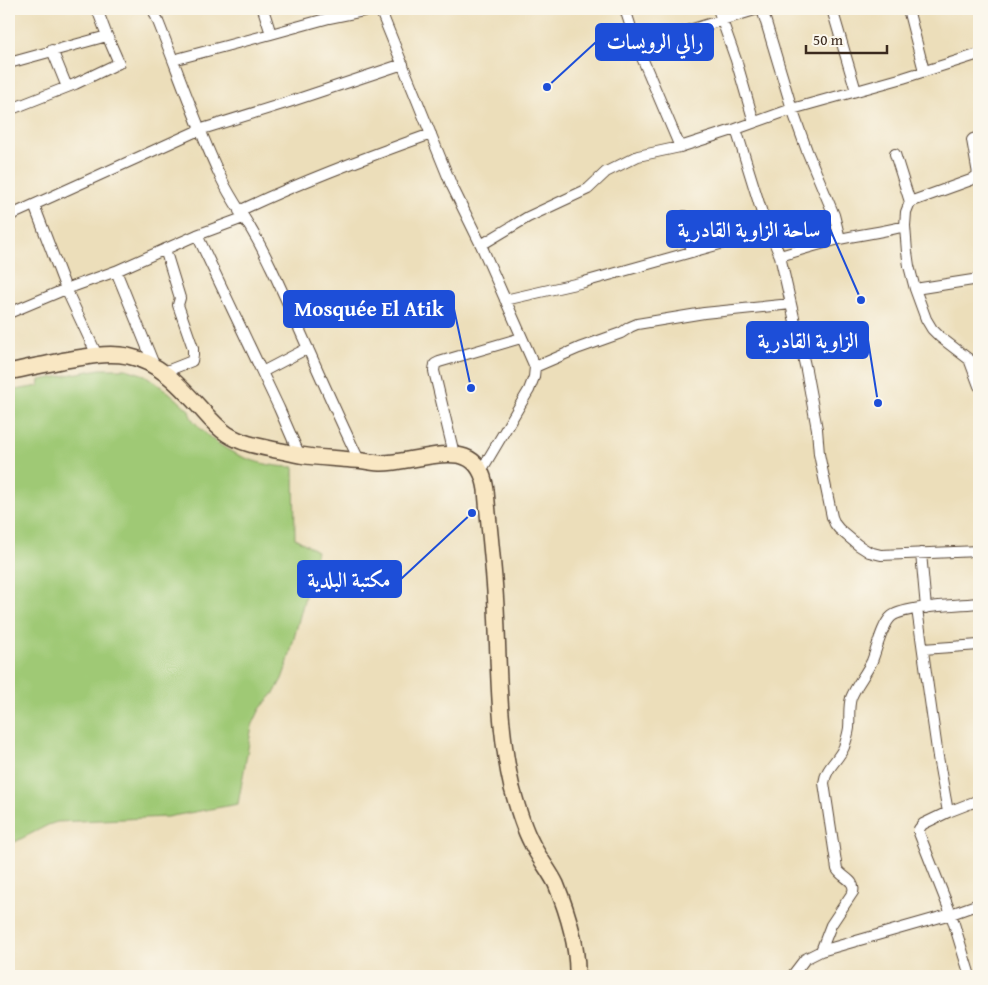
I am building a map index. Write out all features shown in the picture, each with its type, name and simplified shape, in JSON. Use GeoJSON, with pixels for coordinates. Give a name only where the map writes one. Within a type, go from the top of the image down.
{"type":"FeatureCollection","features":[{"type":"Feature","properties":{"kind":"street"},"geometry":{"type":"LineString","coordinates":[[9,110],[67,87],[119,63],[97,9]]}},
{"type":"Feature","properties":{"kind":"street"},"geometry":{"type":"LineString","coordinates":[[153,9],[199,130],[230,197],[255,235],[267,258],[359,460]]}},
{"type":"Feature","properties":{"kind":"street"},"geometry":{"type":"LineString","coordinates":[[263,9],[271,34]]}},
{"type":"Feature","properties":{"kind":"street"},"geometry":{"type":"LineString","coordinates":[[173,60],[329,18],[372,9]]}},
{"type":"Feature","properties":{"kind":"street"},"geometry":{"type":"LineString","coordinates":[[380,9],[451,184],[481,245],[535,367],[534,377],[529,390],[481,471]]}},
{"type":"Feature","properties":{"kind":"street"},"geometry":{"type":"LineString","coordinates":[[625,9],[637,46],[680,147]]}},
{"type":"Feature","properties":{"kind":"street"},"geometry":{"type":"LineString","coordinates":[[718,9],[736,60],[754,122]]}},
{"type":"Feature","properties":{"kind":"street"},"geometry":{"type":"LineString","coordinates":[[637,46],[760,9],[792,109],[834,215],[840,239]]}},
{"type":"Feature","properties":{"kind":"street"},"geometry":{"type":"LineString","coordinates":[[832,9],[856,91]]}},
{"type":"Feature","properties":{"kind":"street"},"geometry":{"type":"LineString","coordinates":[[908,9],[924,71]]}},
{"type":"Feature","properties":{"kind":"street"},"geometry":{"type":"LineString","coordinates":[[9,63],[107,36]]}},
{"type":"Feature","properties":{"kind":"street"},"geometry":{"type":"LineString","coordinates":[[52,50],[67,87]]}},
{"type":"Feature","properties":{"kind":"street"},"geometry":{"type":"LineString","coordinates":[[481,245],[528,218],[588,189],[606,172],[638,156],[680,147],[792,109],[979,54]]}},
{"type":"Feature","properties":{"kind":"street"},"geometry":{"type":"LineString","coordinates":[[9,216],[199,130],[403,64]]}},
{"type":"Feature","properties":{"kind":"street"},"geometry":{"type":"LineString","coordinates":[[736,129],[762,213],[780,256],[806,370],[821,464],[829,506],[835,524],[848,538],[869,552],[881,554],[921,554],[979,551]]}},
{"type":"Feature","properties":{"kind":"street"},"geometry":{"type":"LineString","coordinates":[[9,313],[66,289],[116,271],[197,235],[241,214],[277,193],[431,134]]}},
{"type":"Feature","properties":{"kind":"street"},"geometry":{"type":"LineString","coordinates":[[910,202],[971,180],[979,174],[972,140],[979,137]]}},
{"type":"Feature","properties":{"kind":"street"},"geometry":{"type":"LineString","coordinates":[[895,154],[910,202],[906,212],[905,226],[910,266],[915,289],[926,319],[940,337],[979,367]]}},
{"type":"Feature","properties":{"kind":"street"},"geometry":{"type":"LineString","coordinates":[[34,205],[66,289],[97,354]]}},
{"type":"Feature","properties":{"kind":"street"},"geometry":{"type":"LineString","coordinates":[[684,216],[692,252]]}},
{"type":"Feature","properties":{"kind":"street"},"geometry":{"type":"LineString","coordinates":[[780,256],[840,239],[888,231],[905,226]]}},
{"type":"Feature","properties":{"kind":"street"},"geometry":{"type":"LineString","coordinates":[[504,300],[584,282],[770,230]]}},
{"type":"Feature","properties":{"kind":"street"},"geometry":{"type":"LineString","coordinates":[[197,235],[300,456]]}},
{"type":"Feature","properties":{"kind":"street"},"geometry":{"type":"LineString","coordinates":[[160,370],[192,361],[193,355],[193,348],[178,305],[180,298],[165,249]]}},
{"type":"Feature","properties":{"kind":"street"},"geometry":{"type":"LineString","coordinates":[[116,271],[160,370]]}},
{"type":"Feature","properties":{"kind":"street"},"geometry":{"type":"LineString","coordinates":[[915,289],[979,279]]}},
{"type":"Feature","properties":{"kind":"street"},"geometry":{"type":"LineString","coordinates":[[535,367],[621,333],[630,326],[637,324],[704,313],[791,304]]}},
{"type":"Feature","properties":{"kind":"street"},"geometry":{"type":"LineString","coordinates":[[454,454],[434,371],[435,364],[521,338]]}},
{"type":"Feature","properties":{"kind":"street"},"geometry":{"type":"LineString","coordinates":[[262,372],[308,348]]}},
{"type":"Feature","properties":{"kind":"street"},"geometry":{"type":"LineString","coordinates":[[9,372],[97,354],[128,356],[160,370],[182,387],[218,428],[239,440],[255,446],[300,456],[381,463],[454,454],[471,460],[481,471],[486,490],[493,561],[504,750],[524,827],[531,843],[555,883],[571,928],[576,951],[577,976]]}},
{"type":"Feature","properties":{"kind":"street"},"geometry":{"type":"LineString","coordinates":[[969,359],[979,386]]}},
{"type":"Feature","properties":{"kind":"street"},"geometry":{"type":"LineString","coordinates":[[921,554],[923,649],[938,757],[948,812]]}},
{"type":"Feature","properties":{"kind":"street"},"geometry":{"type":"LineString","coordinates":[[821,951],[831,925],[854,888],[849,880],[837,869],[824,783],[832,764],[843,749],[849,728],[851,699],[871,663],[885,626],[891,617],[898,613],[922,608],[979,603]]}},
{"type":"Feature","properties":{"kind":"street"},"geometry":{"type":"LineString","coordinates":[[923,649],[979,645]]}},
{"type":"Feature","properties":{"kind":"street"},"geometry":{"type":"LineString","coordinates":[[970,976],[951,914],[919,830],[923,824],[979,800]]}},
{"type":"Feature","properties":{"kind":"street"},"geometry":{"type":"LineString","coordinates":[[792,976],[805,959],[821,951],[951,914],[979,904]]}},
{"type":"Feature","properties":{"kind":"green space"},"geometry":{"type":"Polygon","coordinates":[[[100,369],[126,369],[145,375],[189,410],[195,423],[210,438],[232,452],[268,465],[294,467],[295,538],[317,551],[282,679],[275,692],[260,709],[252,726],[238,804],[167,817],[57,822],[9,845],[9,391],[39,386],[40,380],[100,369]]]}},
{"type":"Feature","properties":{"kind":"place","name":"رالي الرويسات"},"geometry":{"type":"Point","coordinates":[547,87]}},
{"type":"Feature","properties":{"kind":"place","name":"ساحة الزاوية القادرية"},"geometry":{"type":"Point","coordinates":[861,300]}},
{"type":"Feature","properties":{"kind":"place","name":"Mosquée El Atik"},"geometry":{"type":"Point","coordinates":[471,388]}},
{"type":"Feature","properties":{"kind":"place","name":"الزاوية القادرية"},"geometry":{"type":"Point","coordinates":[878,403]}},
{"type":"Feature","properties":{"kind":"place","name":"مكتبة البلدية"},"geometry":{"type":"Point","coordinates":[472,513]}}]}
